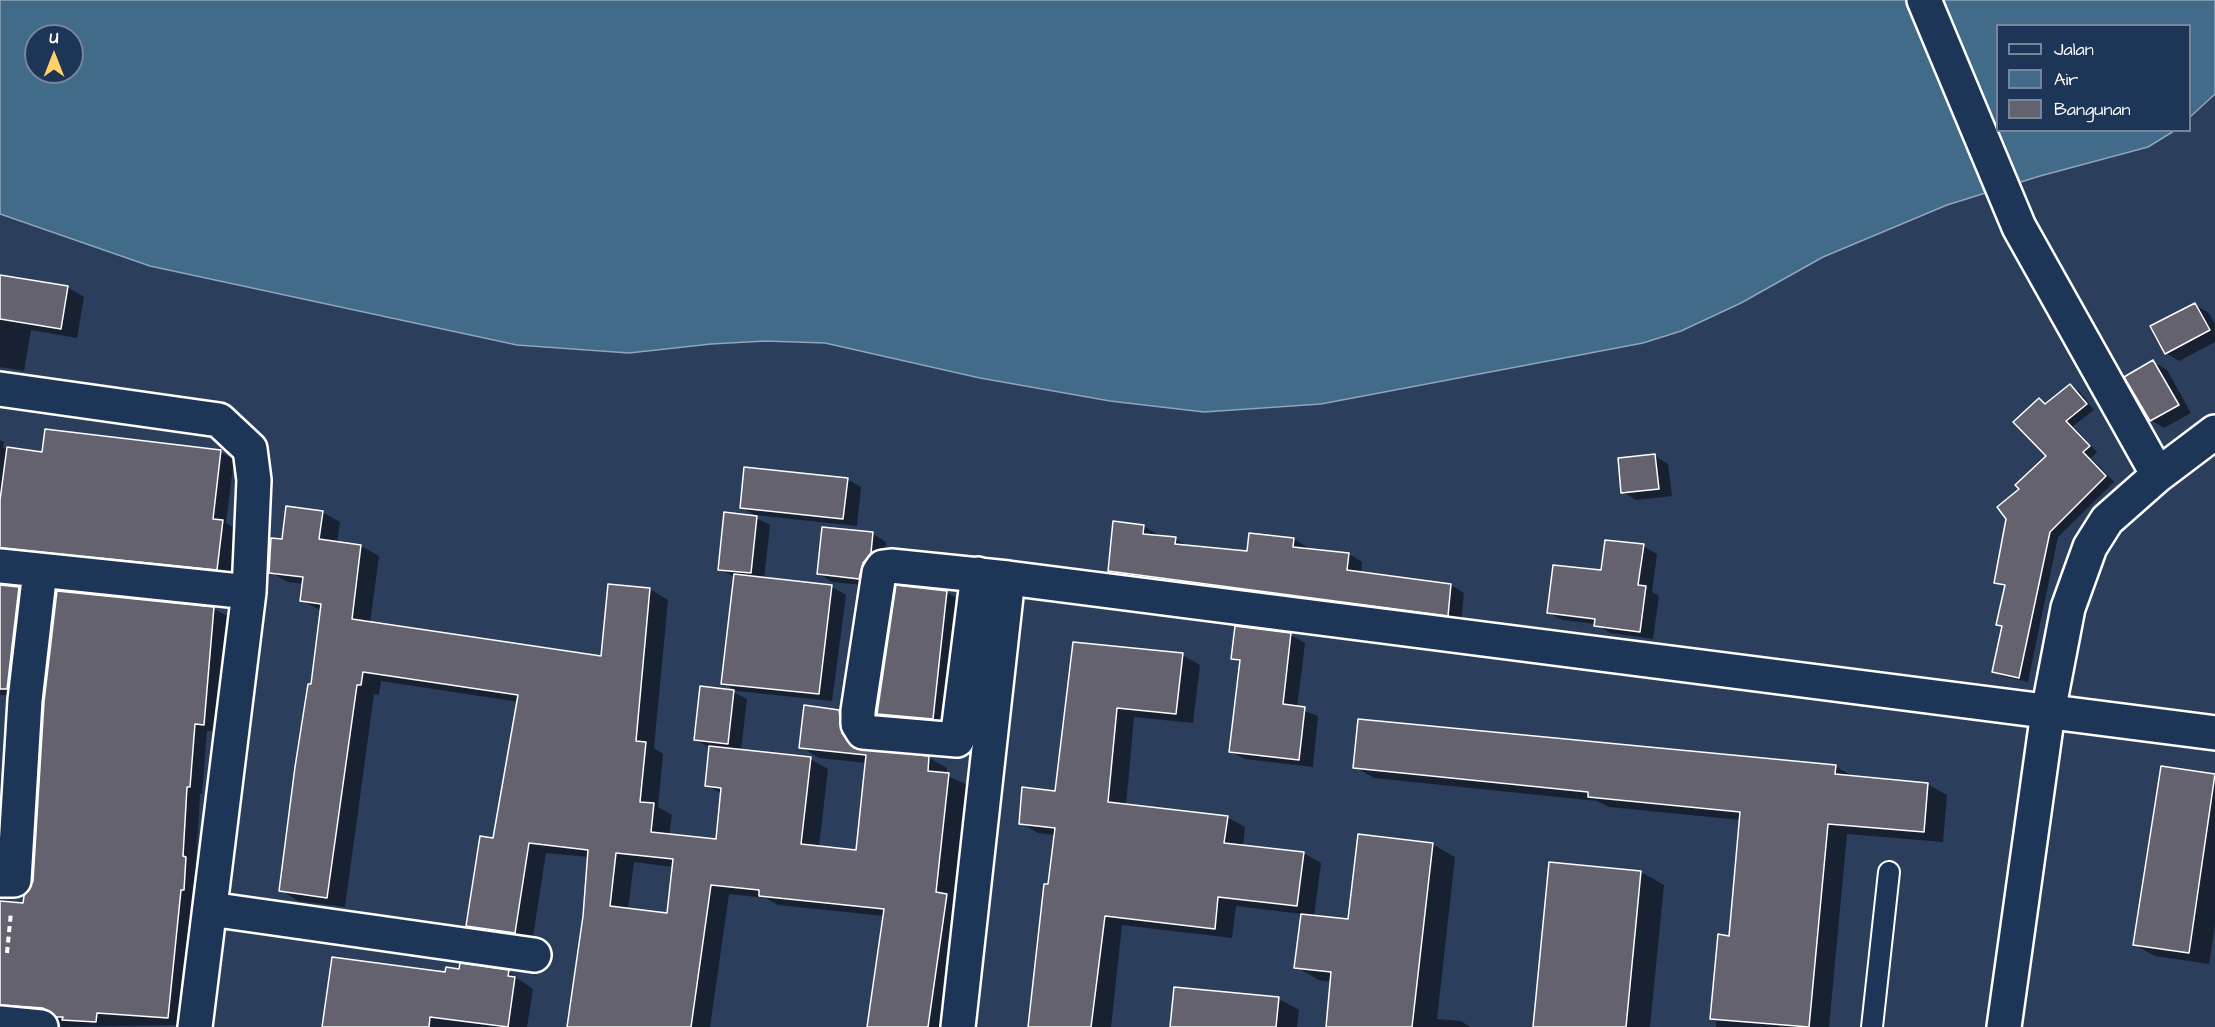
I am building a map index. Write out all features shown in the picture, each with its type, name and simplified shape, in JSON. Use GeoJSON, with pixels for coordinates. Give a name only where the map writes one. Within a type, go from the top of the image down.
{"type":"FeatureCollection","features":[{"type":"Feature","properties":{"kind":"street"},"geometry":{"type":"LineString","coordinates":[[1924,0],[2019,227],[2158,475]]}},
{"type":"Feature","properties":{"kind":"street"},"geometry":{"type":"LineString","coordinates":[[0,389],[219,420],[250,449],[254,480],[249,592],[195,1027]]}},
{"type":"Feature","properties":{"kind":"street"},"geometry":{"type":"LineString","coordinates":[[2004,1027],[2048,712],[2068,608],[2090,547],[2107,520],[2158,475],[2215,432]]}},
{"type":"Feature","properties":{"kind":"street"},"geometry":{"type":"LineString","coordinates":[[0,566],[249,592]]}},
{"type":"Feature","properties":{"kind":"street"},"geometry":{"type":"LineString","coordinates":[[993,576],[957,740],[863,732],[858,724],[858,711],[879,573],[883,567],[993,576],[2215,734]]}},
{"type":"Feature","properties":{"kind":"street"},"geometry":{"type":"LineString","coordinates":[[7,880],[12,698],[40,571]]}},
{"type":"Feature","properties":{"kind":"street"},"geometry":{"type":"LineString","coordinates":[[958,1027],[993,576]]}},
{"type":"Feature","properties":{"kind":"street"},"geometry":{"type":"LineString","coordinates":[[210,909],[534,955]]}},
{"type":"Feature","properties":{"kind":"street"},"geometry":{"type":"LineString","coordinates":[[0,1023],[41,1027]]}},
{"type":"Feature","properties":{"kind":"lane"},"geometry":{"type":"LineString","coordinates":[[1872,1027],[1889,872]]}},
{"type":"Feature","properties":{"kind":"path"},"geometry":{"type":"LineString","coordinates":[[7,880],[7,953]]}},
{"type":"Feature","properties":{"kind":"water"},"geometry":{"type":"Polygon","coordinates":[[[0,0],[2215,0],[2215,94],[2191,116],[2191,24],[1996,24],[1996,132],[2172,132],[2148,147],[2040,176],[1947,205],[1823,257],[1741,303],[1681,331],[1643,343],[1321,404],[1204,412],[1110,401],[980,378],[825,343],[765,341],[629,353],[517,345],[150,266],[0,214],[0,0]]]}},
{"type":"Feature","properties":{"kind":"building"},"geometry":{"type":"Polygon","coordinates":[[[0,275],[68,286],[61,329],[0,319],[0,275]]]}},
{"type":"Feature","properties":{"kind":"building"},"geometry":{"type":"Polygon","coordinates":[[[2195,303],[2210,330],[2165,354],[2150,326],[2195,303]]]}},
{"type":"Feature","properties":{"kind":"building"},"geometry":{"type":"Polygon","coordinates":[[[2153,360],[2179,405],[2150,421],[2124,377],[2153,360]]]}},
{"type":"Feature","properties":{"kind":"building"},"geometry":{"type":"Polygon","coordinates":[[[2070,384],[2087,404],[2066,421],[2090,446],[2083,452],[2106,476],[2050,532],[2019,678],[1992,672],[2002,626],[1996,625],[2005,585],[1994,583],[2006,519],[1997,507],[2019,489],[2015,485],[2046,456],[2013,422],[2039,398],[2045,404],[2070,384]]]}},
{"type":"Feature","properties":{"kind":"building"},"geometry":{"type":"Polygon","coordinates":[[[45,429],[221,450],[213,519],[223,520],[217,570],[0,548],[0,500],[7,447],[42,452],[45,429]]]}},
{"type":"Feature","properties":{"kind":"building"},"geometry":{"type":"Polygon","coordinates":[[[1655,454],[1659,489],[1621,493],[1618,458],[1655,454]]]}},
{"type":"Feature","properties":{"kind":"building"},"geometry":{"type":"Polygon","coordinates":[[[744,467],[848,478],[843,519],[740,508],[744,467]]]}},
{"type":"Feature","properties":{"kind":"building"},"geometry":{"type":"Polygon","coordinates":[[[286,506],[323,511],[319,539],[361,545],[352,619],[601,656],[608,584],[650,588],[636,741],[646,742],[640,802],[654,803],[651,832],[716,839],[721,788],[705,786],[709,746],[811,757],[801,844],[856,850],[866,755],[799,748],[804,705],[839,710],[842,733],[854,748],[929,756],[928,771],[949,773],[936,892],[947,894],[928,1027],[867,1027],[884,909],[759,896],[759,890],[711,885],[691,1027],[567,1027],[583,916],[588,850],[529,843],[515,933],[466,926],[480,836],[493,838],[518,695],[363,672],[361,685],[357,685],[327,898],[279,891],[295,767],[308,684],[311,684],[321,604],[300,601],[303,577],[269,573],[271,538],[282,539],[286,506]],[[616,853],[610,906],[667,913],[673,859],[616,853]]]}},
{"type":"Feature","properties":{"kind":"building"},"geometry":{"type":"Polygon","coordinates":[[[724,512],[757,516],[751,573],[718,570],[724,512]]]}},
{"type":"Feature","properties":{"kind":"building"},"geometry":{"type":"Polygon","coordinates":[[[1113,521],[1144,525],[1143,534],[1176,537],[1175,544],[1247,551],[1249,533],[1294,538],[1293,547],[1349,553],[1347,570],[1451,584],[1448,616],[1108,571],[1113,521]]]}},
{"type":"Feature","properties":{"kind":"building"},"geometry":{"type":"Polygon","coordinates":[[[822,527],[873,532],[871,553],[863,563],[859,579],[817,574],[822,527]]]}},
{"type":"Feature","properties":{"kind":"building"},"geometry":{"type":"Polygon","coordinates":[[[1605,540],[1644,544],[1638,585],[1646,586],[1640,632],[1594,626],[1595,619],[1547,613],[1553,565],[1601,570],[1605,540]]]}},
{"type":"Feature","properties":{"kind":"building"},"geometry":{"type":"Polygon","coordinates":[[[734,574],[832,585],[819,694],[721,684],[734,574]]]}},
{"type":"Feature","properties":{"kind":"building"},"geometry":{"type":"Polygon","coordinates":[[[0,585],[19,587],[7,689],[0,689],[0,585]]]}},
{"type":"Feature","properties":{"kind":"building"},"geometry":{"type":"Polygon","coordinates":[[[896,585],[947,591],[933,719],[877,714],[896,585]]]}},
{"type":"Feature","properties":{"kind":"building"},"geometry":{"type":"Polygon","coordinates":[[[57,591],[214,607],[204,725],[195,724],[190,787],[187,787],[183,856],[186,857],[184,890],[181,890],[168,1018],[97,1013],[96,1022],[62,1020],[63,1017],[56,1017],[43,1008],[0,1005],[0,901],[23,903],[24,896],[33,881],[44,702],[57,591]]]}},
{"type":"Feature","properties":{"kind":"building"},"geometry":{"type":"Polygon","coordinates":[[[1235,626],[1291,633],[1283,704],[1305,707],[1299,760],[1229,752],[1240,660],[1231,659],[1235,626]]]}},
{"type":"Feature","properties":{"kind":"building"},"geometry":{"type":"Polygon","coordinates":[[[1073,642],[1183,653],[1176,714],[1117,708],[1108,802],[1228,816],[1224,843],[1304,852],[1297,906],[1218,897],[1215,929],[1105,916],[1091,1027],[1028,1027],[1044,884],[1048,884],[1055,828],[1019,824],[1022,787],[1055,791],[1073,642]]]}},
{"type":"Feature","properties":{"kind":"building"},"geometry":{"type":"Polygon","coordinates":[[[700,686],[734,690],[728,744],[694,740],[700,686]]]}},
{"type":"Feature","properties":{"kind":"building"},"geometry":{"type":"Polygon","coordinates":[[[1358,719],[1836,765],[1835,774],[1928,783],[1924,832],[1828,824],[1809,1027],[1710,1019],[1718,934],[1729,936],[1740,812],[1588,797],[1588,792],[1353,768],[1358,719]]]}},
{"type":"Feature","properties":{"kind":"building"},"geometry":{"type":"Polygon","coordinates":[[[2161,766],[2215,774],[2189,953],[2133,945],[2161,766]]]}},
{"type":"Feature","properties":{"kind":"building"},"geometry":{"type":"Polygon","coordinates":[[[1358,834],[1433,843],[1412,1027],[1326,1027],[1331,972],[1294,968],[1301,914],[1348,919],[1358,834]]]}},
{"type":"Feature","properties":{"kind":"building"},"geometry":{"type":"Polygon","coordinates":[[[1549,862],[1641,871],[1626,1027],[1533,1027],[1549,862]]]}},
{"type":"Feature","properties":{"kind":"building"},"geometry":{"type":"Polygon","coordinates":[[[332,957],[445,972],[446,967],[459,969],[460,963],[509,970],[508,976],[515,977],[508,1027],[430,1017],[429,1027],[322,1027],[332,957]]]}},
{"type":"Feature","properties":{"kind":"building"},"geometry":{"type":"Polygon","coordinates":[[[1174,987],[1279,997],[1276,1027],[1170,1027],[1174,987]]]}}]}
